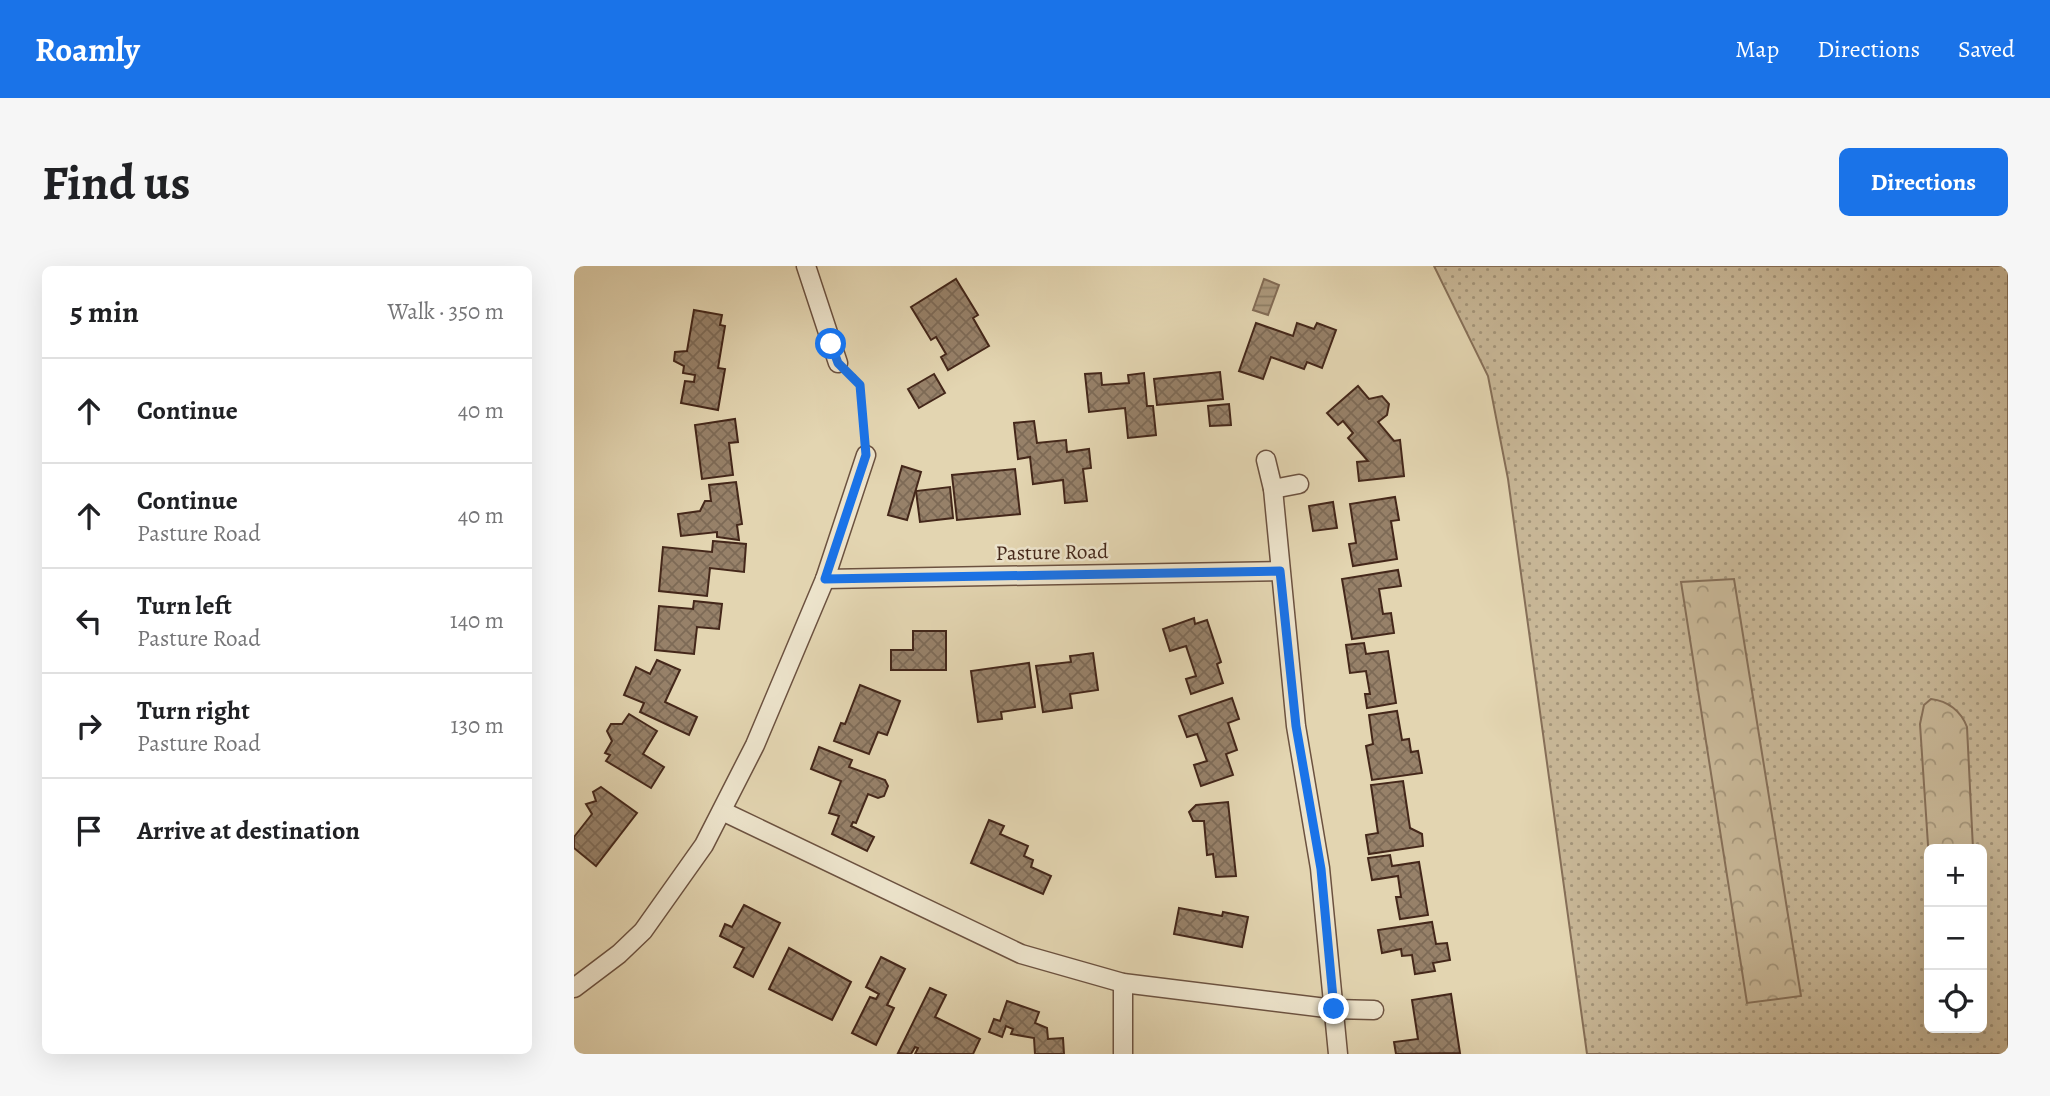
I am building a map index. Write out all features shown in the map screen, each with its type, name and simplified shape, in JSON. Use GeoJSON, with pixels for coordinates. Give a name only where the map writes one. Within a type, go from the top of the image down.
{"type":"FeatureCollection","features":[{"type":"Feature","properties":{"kind":"street"},"geometry":{"type":"LineString","coordinates":[[806,266],[838,363]]}},
{"type":"Feature","properties":{"kind":"street"},"geometry":{"type":"LineString","coordinates":[[574,988],[619,954],[643,931],[704,845],[755,745],[825,579],[866,455]]}},
{"type":"Feature","properties":{"kind":"street"},"geometry":{"type":"LineString","coordinates":[[1266,460],[1273,489],[1296,726],[1321,869],[1338,1054]]}},
{"type":"Feature","properties":{"kind":"street"},"geometry":{"type":"LineString","coordinates":[[1273,489],[1299,484]]}},
{"type":"Feature","properties":{"kind":"street","name":"Pasture Road"},"geometry":{"type":"LineString","coordinates":[[825,579],[1280,571]]}},
{"type":"Feature","properties":{"kind":"street"},"geometry":{"type":"LineString","coordinates":[[722,811],[1021,954],[1123,984],[1334,1009],[1374,1010]]}},
{"type":"Feature","properties":{"kind":"street"},"geometry":{"type":"LineString","coordinates":[[1123,984],[1123,1054]]}},
{"type":"Feature","properties":{"kind":"path"},"geometry":{"type":"LineString","coordinates":[[838,363],[860,385],[866,455]]}},
{"type":"Feature","properties":{"kind":"green space"},"geometry":{"type":"Polygon","coordinates":[[[1434,266],[2008,266],[2008,1054],[1587,1054],[1508,479],[1488,376],[1434,266]]]}},
{"type":"Feature","properties":{"kind":"green space"},"geometry":{"type":"Polygon","coordinates":[[[1734,579],[1801,996],[1747,1003],[1681,582],[1734,579]]]}},
{"type":"Feature","properties":{"kind":"green space"},"geometry":{"type":"Polygon","coordinates":[[[1931,699],[1943,702],[1961,716],[1967,727],[1973,844],[1928,844],[1920,724],[1924,705],[1931,699]]]}},
{"type":"Feature","properties":{"kind":"shaded area"},"geometry":{"type":"Polygon","coordinates":[[[1264,279],[1279,285],[1268,315],[1253,310],[1264,279]]]}},
{"type":"Feature","properties":{"kind":"building"},"geometry":{"type":"Polygon","coordinates":[[[956,279],[978,315],[973,318],[989,346],[948,370],[941,357],[946,354],[936,337],[931,340],[911,307],[956,279]]]}},
{"type":"Feature","properties":{"kind":"building"},"geometry":{"type":"Polygon","coordinates":[[[694,310],[722,315],[720,325],[725,326],[718,368],[725,369],[718,410],[681,403],[685,381],[694,382],[695,375],[683,373],[684,366],[674,361],[675,352],[687,351],[694,310]]]}},
{"type":"Feature","properties":{"kind":"building"},"geometry":{"type":"Polygon","coordinates":[[[1256,323],[1293,336],[1297,323],[1314,329],[1317,323],[1336,330],[1322,368],[1307,362],[1304,369],[1271,357],[1263,379],[1239,371],[1256,323]]]}},
{"type":"Feature","properties":{"kind":"building"},"geometry":{"type":"Polygon","coordinates":[[[1220,372],[1223,399],[1157,405],[1154,379],[1220,372]]]}},
{"type":"Feature","properties":{"kind":"building"},"geometry":{"type":"Polygon","coordinates":[[[1101,373],[1102,385],[1129,383],[1128,375],[1144,373],[1147,406],[1153,406],[1156,435],[1128,438],[1125,408],[1089,412],[1085,374],[1101,373]]]}},
{"type":"Feature","properties":{"kind":"building"},"geometry":{"type":"Polygon","coordinates":[[[934,374],[945,393],[919,408],[908,389],[934,374]]]}},
{"type":"Feature","properties":{"kind":"building"},"geometry":{"type":"Polygon","coordinates":[[[1358,386],[1369,399],[1382,396],[1389,404],[1387,415],[1378,422],[1394,441],[1400,440],[1404,476],[1359,481],[1357,462],[1368,461],[1348,438],[1353,433],[1343,421],[1338,425],[1327,413],[1358,386]]]}},
{"type":"Feature","properties":{"kind":"building"},"geometry":{"type":"Polygon","coordinates":[[[1229,404],[1231,425],[1210,426],[1208,406],[1229,404]]]}},
{"type":"Feature","properties":{"kind":"building"},"geometry":{"type":"Polygon","coordinates":[[[735,419],[738,442],[729,443],[733,475],[702,479],[695,425],[735,419]]]}},
{"type":"Feature","properties":{"kind":"building"},"geometry":{"type":"Polygon","coordinates":[[[1034,421],[1037,443],[1066,440],[1067,452],[1089,449],[1091,468],[1083,469],[1087,501],[1065,503],[1063,480],[1033,484],[1030,457],[1018,459],[1014,423],[1034,421]]]}},
{"type":"Feature","properties":{"kind":"building"},"geometry":{"type":"Polygon","coordinates":[[[902,466],[921,472],[907,520],[888,515],[902,466]]]}},
{"type":"Feature","properties":{"kind":"building"},"geometry":{"type":"Polygon","coordinates":[[[1015,469],[1020,514],[957,520],[952,475],[1015,469]]]}},
{"type":"Feature","properties":{"kind":"building"},"geometry":{"type":"Polygon","coordinates":[[[736,482],[742,524],[737,525],[739,540],[717,537],[717,532],[681,536],[678,514],[700,511],[705,501],[711,501],[709,485],[736,482]]]}},
{"type":"Feature","properties":{"kind":"building"},"geometry":{"type":"Polygon","coordinates":[[[950,487],[953,518],[920,522],[916,491],[950,487]]]}},
{"type":"Feature","properties":{"kind":"building"},"geometry":{"type":"Polygon","coordinates":[[[1395,497],[1399,520],[1391,521],[1397,559],[1353,566],[1349,544],[1356,543],[1350,504],[1395,497]]]}},
{"type":"Feature","properties":{"kind":"building"},"geometry":{"type":"Polygon","coordinates":[[[1333,502],[1337,528],[1313,531],[1309,506],[1333,502]]]}},
{"type":"Feature","properties":{"kind":"building"},"geometry":{"type":"Polygon","coordinates":[[[713,541],[746,544],[744,572],[710,568],[707,596],[659,591],[663,547],[712,552],[713,541]]]}},
{"type":"Feature","properties":{"kind":"building"},"geometry":{"type":"Polygon","coordinates":[[[1398,570],[1401,586],[1379,589],[1383,614],[1391,613],[1394,633],[1352,639],[1342,579],[1398,570]]]}},
{"type":"Feature","properties":{"kind":"building"},"geometry":{"type":"Polygon","coordinates":[[[694,601],[722,604],[719,629],[697,627],[694,654],[655,650],[659,606],[693,609],[694,601]]]}},
{"type":"Feature","properties":{"kind":"building"},"geometry":{"type":"Polygon","coordinates":[[[1194,618],[1195,624],[1207,620],[1221,662],[1217,664],[1223,683],[1191,694],[1186,679],[1196,676],[1186,646],[1170,651],[1163,629],[1194,618]]]}},
{"type":"Feature","properties":{"kind":"building"},"geometry":{"type":"Polygon","coordinates":[[[913,631],[946,631],[946,670],[891,670],[891,650],[913,650],[913,631]]]}},
{"type":"Feature","properties":{"kind":"building"},"geometry":{"type":"Polygon","coordinates":[[[1364,643],[1366,654],[1388,651],[1396,703],[1367,708],[1365,694],[1370,694],[1366,671],[1350,673],[1346,645],[1364,643]]]}},
{"type":"Feature","properties":{"kind":"building"},"geometry":{"type":"Polygon","coordinates":[[[1093,653],[1098,690],[1070,694],[1072,708],[1043,712],[1036,666],[1071,662],[1070,656],[1093,653]]]}},
{"type":"Feature","properties":{"kind":"building"},"geometry":{"type":"Polygon","coordinates":[[[657,660],[680,670],[665,702],[697,717],[689,735],[640,712],[644,703],[624,695],[636,667],[650,674],[657,660]]]}},
{"type":"Feature","properties":{"kind":"building"},"geometry":{"type":"Polygon","coordinates":[[[1029,663],[1035,707],[1001,712],[1002,719],[978,722],[971,671],[1029,663]]]}},
{"type":"Feature","properties":{"kind":"building"},"geometry":{"type":"Polygon","coordinates":[[[860,685],[900,701],[887,735],[878,732],[869,754],[834,741],[841,723],[845,724],[860,685]]]}},
{"type":"Feature","properties":{"kind":"building"},"geometry":{"type":"Polygon","coordinates":[[[1232,698],[1239,719],[1228,723],[1237,750],[1226,754],[1233,775],[1201,786],[1194,765],[1207,761],[1197,734],[1187,737],[1179,716],[1232,698]]]}},
{"type":"Feature","properties":{"kind":"building"},"geometry":{"type":"Polygon","coordinates":[[[1397,711],[1402,740],[1409,739],[1411,752],[1418,751],[1422,773],[1372,780],[1366,746],[1373,744],[1369,715],[1397,711]]]}},
{"type":"Feature","properties":{"kind":"building"},"geometry":{"type":"Polygon","coordinates":[[[629,714],[657,731],[643,754],[664,767],[651,788],[606,761],[610,755],[605,753],[612,741],[607,731],[611,724],[622,724],[629,714]]]}},
{"type":"Feature","properties":{"kind":"building"},"geometry":{"type":"Polygon","coordinates":[[[819,747],[852,760],[849,767],[885,780],[888,786],[884,796],[878,798],[868,794],[856,823],[853,822],[851,826],[874,837],[867,851],[832,834],[839,816],[829,813],[841,781],[811,769],[819,747]]]}},
{"type":"Feature","properties":{"kind":"building"},"geometry":{"type":"Polygon","coordinates":[[[1403,781],[1410,828],[1422,834],[1423,846],[1369,854],[1366,835],[1378,833],[1371,785],[1403,781]]]}},
{"type":"Feature","properties":{"kind":"building"},"geometry":{"type":"Polygon","coordinates":[[[601,787],[637,813],[596,866],[574,848],[574,837],[592,814],[586,804],[596,801],[593,792],[601,787]]]}},
{"type":"Feature","properties":{"kind":"building"},"geometry":{"type":"Polygon","coordinates":[[[1228,802],[1236,876],[1216,877],[1213,854],[1207,855],[1204,821],[1193,821],[1189,812],[1196,805],[1228,802]]]}},
{"type":"Feature","properties":{"kind":"building"},"geometry":{"type":"Polygon","coordinates":[[[989,820],[1004,826],[1000,834],[1028,846],[1024,856],[1033,860],[1031,867],[1051,876],[1043,894],[971,863],[989,820]]]}},
{"type":"Feature","properties":{"kind":"building"},"geometry":{"type":"Polygon","coordinates":[[[1390,855],[1392,866],[1419,862],[1428,915],[1400,919],[1396,897],[1401,897],[1398,876],[1372,880],[1368,858],[1390,855]]]}},
{"type":"Feature","properties":{"kind":"building"},"geometry":{"type":"Polygon","coordinates":[[[744,905],[780,923],[753,977],[734,967],[744,948],[720,936],[725,924],[732,927],[744,905]]]}},
{"type":"Feature","properties":{"kind":"building"},"geometry":{"type":"Polygon","coordinates":[[[1179,908],[1222,916],[1223,912],[1248,917],[1242,947],[1174,934],[1179,908]]]}},
{"type":"Feature","properties":{"kind":"building"},"geometry":{"type":"Polygon","coordinates":[[[1432,922],[1436,944],[1447,943],[1450,960],[1433,963],[1435,971],[1415,974],[1412,955],[1402,956],[1401,949],[1382,953],[1378,930],[1432,922]]]}},
{"type":"Feature","properties":{"kind":"building"},"geometry":{"type":"Polygon","coordinates":[[[789,948],[851,982],[832,1020],[769,989],[789,948]]]}},
{"type":"Feature","properties":{"kind":"building"},"geometry":{"type":"Polygon","coordinates":[[[881,957],[905,969],[887,1005],[894,1008],[876,1045],[852,1033],[870,997],[876,999],[879,994],[866,987],[881,957]]]}},
{"type":"Feature","properties":{"kind":"building"},"geometry":{"type":"Polygon","coordinates":[[[930,988],[946,995],[935,1017],[980,1039],[973,1054],[915,1054],[918,1048],[915,1047],[911,1054],[898,1053],[930,988]]]}},
{"type":"Feature","properties":{"kind":"building"},"geometry":{"type":"Polygon","coordinates":[[[1451,994],[1460,1053],[1396,1054],[1394,1042],[1418,1039],[1412,1000],[1451,994]]]}},
{"type":"Feature","properties":{"kind":"building"},"geometry":{"type":"Polygon","coordinates":[[[1007,1001],[1039,1012],[1035,1023],[1047,1028],[1048,1039],[1063,1038],[1064,1054],[1035,1054],[1034,1038],[1011,1034],[1013,1029],[1006,1026],[1002,1037],[989,1032],[994,1019],[1000,1021],[1007,1001]]]}},
{"type":"Feature","properties":{"kind":"route"},"geometry":{"type":"LineString","coordinates":[[831,344],[838,363],[849,370],[860,385],[866,455],[825,579],[1280,571],[1296,726],[1321,869],[1334,1009]]}}]}
